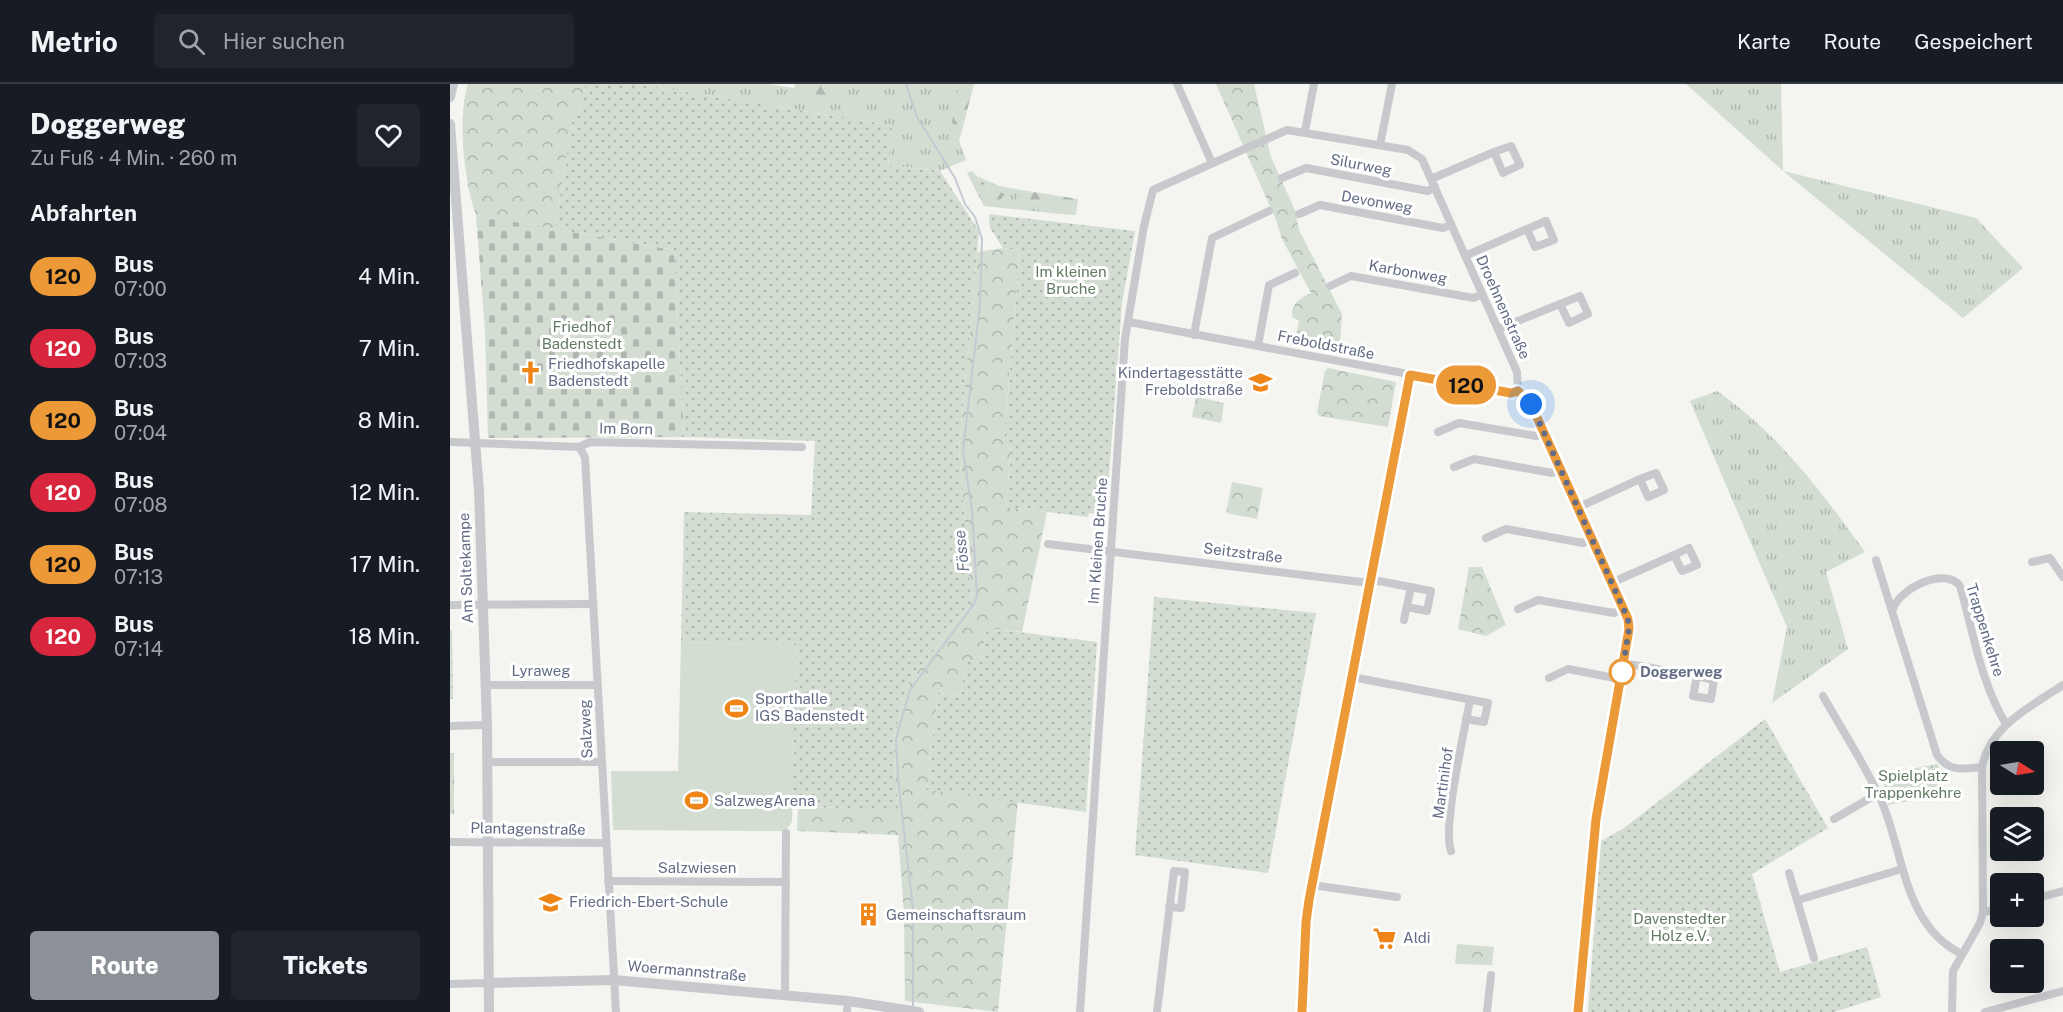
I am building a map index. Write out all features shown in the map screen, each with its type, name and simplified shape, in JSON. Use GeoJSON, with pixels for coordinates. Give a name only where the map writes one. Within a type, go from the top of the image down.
{"type":"FeatureCollection","features":[{"type":"Feature","properties":{"kind":"street"},"geometry":{"type":"LineString","coordinates":[[450,97],[453,84]]}},
{"type":"Feature","properties":{"kind":"street"},"geometry":{"type":"LineString","coordinates":[[1176,84],[1212,163]]}},
{"type":"Feature","properties":{"kind":"street"},"geometry":{"type":"LineString","coordinates":[[1305,131],[1314,84]]}},
{"type":"Feature","properties":{"kind":"street"},"geometry":{"type":"LineString","coordinates":[[1380,145],[1392,84]]}},
{"type":"Feature","properties":{"kind":"street","name":"Am Soltekampe"},"geometry":{"type":"LineString","coordinates":[[450,124],[475,444],[483,606],[487,724],[486,842],[489,1012]]}},
{"type":"Feature","properties":{"kind":"street","name":"Droehnenstraße"},"geometry":{"type":"LineString","coordinates":[[1258,142],[1287,130],[1305,131],[1380,145],[1416,154],[1422,159],[1517,372],[1518,391],[1531,404],[1623,608],[1629,629],[1596,819],[1578,1012]]}},
{"type":"Feature","properties":{"kind":"street","name":"Im Kleinen Bruche"},"geometry":{"type":"LineString","coordinates":[[1080,1012],[1125,339],[1150,195],[1160,185],[1258,142]]}},
{"type":"Feature","properties":{"kind":"street"},"geometry":{"type":"LineString","coordinates":[[1433,183],[1494,152]]}},
{"type":"Feature","properties":{"kind":"street","name":"Silurweg"},"geometry":{"type":"LineString","coordinates":[[1282,178],[1306,168],[1428,191],[1433,183]]}},
{"type":"Feature","properties":{"kind":"street","name":"Devonweg"},"geometry":{"type":"LineString","coordinates":[[1299,214],[1320,205],[1443,228],[1451,225]]}},
{"type":"Feature","properties":{"kind":"street"},"geometry":{"type":"LineString","coordinates":[[1194,335],[1212,238],[1269,211]]}},
{"type":"Feature","properties":{"kind":"street"},"geometry":{"type":"LineString","coordinates":[[1465,256],[1527,229]]}},
{"type":"Feature","properties":{"kind":"street"},"geometry":{"type":"LineString","coordinates":[[1258,346],[1269,285],[1295,273]]}},
{"type":"Feature","properties":{"kind":"street","name":"Karbonweg"},"geometry":{"type":"LineString","coordinates":[[1330,286],[1350,276],[1474,298],[1482,294]]}},
{"type":"Feature","properties":{"kind":"street"},"geometry":{"type":"LineString","coordinates":[[1498,328],[1560,304]]}},
{"type":"Feature","properties":{"kind":"street","name":"Freboldstraße"},"geometry":{"type":"LineString","coordinates":[[1129,322],[1511,393],[1518,391]]}},
{"type":"Feature","properties":{"kind":"street"},"geometry":{"type":"LineString","coordinates":[[1302,1012],[1306,922],[1312,885],[1410,375]]}},
{"type":"Feature","properties":{"kind":"street"},"geometry":{"type":"LineString","coordinates":[[1438,432],[1459,423],[1536,436],[1544,433]]}},
{"type":"Feature","properties":{"kind":"street","name":"Im Born"},"geometry":{"type":"LineString","coordinates":[[450,442],[579,447],[590,442],[802,447]]}},
{"type":"Feature","properties":{"kind":"street","name":"Salzweg"},"geometry":{"type":"LineString","coordinates":[[579,447],[585,457],[616,1012]]}},
{"type":"Feature","properties":{"kind":"street"},"geometry":{"type":"LineString","coordinates":[[1454,467],[1474,459],[1552,473],[1560,469]]}},
{"type":"Feature","properties":{"kind":"street"},"geometry":{"type":"LineString","coordinates":[[1577,508],[1640,479]]}},
{"type":"Feature","properties":{"kind":"street"},"geometry":{"type":"LineString","coordinates":[[1486,538],[1506,529],[1583,543],[1592,539]]}},
{"type":"Feature","properties":{"kind":"street","name":"Seitzstraße"},"geometry":{"type":"LineString","coordinates":[[1048,544],[1411,587]]}},
{"type":"Feature","properties":{"kind":"street"},"geometry":{"type":"LineString","coordinates":[[1611,583],[1674,555]]}},
{"type":"Feature","properties":{"kind":"street"},"geometry":{"type":"LineString","coordinates":[[2032,562],[2050,558],[2063,577]]}},
{"type":"Feature","properties":{"kind":"street"},"geometry":{"type":"LineString","coordinates":[[1876,560],[1937,755],[1952,768],[1982,767]]}},
{"type":"Feature","properties":{"kind":"street","name":"Trappenkehre"},"geometry":{"type":"LineString","coordinates":[[1893,609],[1901,596],[1934,578],[1943,576],[1957,581],[1994,701],[2006,724]]}},
{"type":"Feature","properties":{"kind":"street"},"geometry":{"type":"LineString","coordinates":[[1404,620],[1411,587],[1431,591],[1427,611],[1407,607]]}},
{"type":"Feature","properties":{"kind":"street"},"geometry":{"type":"LineString","coordinates":[[1518,609],[1538,600],[1614,613],[1623,608]]}},
{"type":"Feature","properties":{"kind":"street"},"geometry":{"type":"LineString","coordinates":[[450,605],[593,604]]}},
{"type":"Feature","properties":{"kind":"street"},"geometry":{"type":"LineString","coordinates":[[1623,663],[1696,676]]}},
{"type":"Feature","properties":{"kind":"street"},"geometry":{"type":"LineString","coordinates":[[1549,678],[1568,669],[1620,679]]}},
{"type":"Feature","properties":{"kind":"street"},"geometry":{"type":"LineString","coordinates":[[1352,677],[1488,703],[1484,722],[1466,719]]}},
{"type":"Feature","properties":{"kind":"street","name":"Lyraweg"},"geometry":{"type":"LineString","coordinates":[[486,685],[597,685]]}},
{"type":"Feature","properties":{"kind":"street"},"geometry":{"type":"LineString","coordinates":[[1952,1012],[1951,980],[1962,954],[1980,923],[1983,912],[1982,767],[1988,745],[2006,724],[2063,685]]}},
{"type":"Feature","properties":{"kind":"street"},"geometry":{"type":"LineString","coordinates":[[1823,696],[1877,794],[1902,869],[1930,930],[1939,940],[1962,954]]}},
{"type":"Feature","properties":{"kind":"street","name":"Martinihof"},"geometry":{"type":"LineString","coordinates":[[1451,850],[1448,842],[1470,699]]}},
{"type":"Feature","properties":{"kind":"street"},"geometry":{"type":"LineString","coordinates":[[450,726],[487,724]]}},
{"type":"Feature","properties":{"kind":"street"},"geometry":{"type":"LineString","coordinates":[[487,762],[601,762]]}},
{"type":"Feature","properties":{"kind":"street"},"geometry":{"type":"LineString","coordinates":[[1834,819],[1877,794]]}},
{"type":"Feature","properties":{"kind":"street"},"geometry":{"type":"LineString","coordinates":[[785,995],[786,833]]}},
{"type":"Feature","properties":{"kind":"street","name":"Plantagenstraße"},"geometry":{"type":"LineString","coordinates":[[450,842],[606,843]]}},
{"type":"Feature","properties":{"kind":"street"},"geometry":{"type":"LineString","coordinates":[[1798,900],[1902,869]]}},
{"type":"Feature","properties":{"kind":"street"},"geometry":{"type":"LineString","coordinates":[[1789,873],[1814,958]]}},
{"type":"Feature","properties":{"kind":"street","name":"Salzwiesen"},"geometry":{"type":"LineString","coordinates":[[608,881],[786,882]]}},
{"type":"Feature","properties":{"kind":"street"},"geometry":{"type":"LineString","coordinates":[[1312,885],[1397,897]]}},
{"type":"Feature","properties":{"kind":"street"},"geometry":{"type":"LineString","coordinates":[[2044,896],[2063,891]]}},
{"type":"Feature","properties":{"kind":"street"},"geometry":{"type":"LineString","coordinates":[[1157,1012],[1169,907]]}},
{"type":"Feature","properties":{"kind":"street"},"geometry":{"type":"LineString","coordinates":[[1983,912],[1990,911]]}},
{"type":"Feature","properties":{"kind":"street"},"geometry":{"type":"LineString","coordinates":[[1487,1012],[1491,975]]}},
{"type":"Feature","properties":{"kind":"street","name":"Woermannstraße"},"geometry":{"type":"LineString","coordinates":[[450,984],[614,980],[785,995],[848,1006],[919,1012]]}},
{"type":"Feature","properties":{"kind":"street"},"geometry":{"type":"LineString","coordinates":[[1985,1012],[2063,991]]}},
{"type":"Feature","properties":{"kind":"green space"},"geometry":{"type":"Polygon","coordinates":[[[468,84],[586,84],[580,112],[574,112],[555,229],[476,215],[468,186],[463,150],[463,114],[468,84]]]}},
{"type":"Feature","properties":{"kind":"green space"},"geometry":{"type":"Polygon","coordinates":[[[586,84],[636,84],[892,125],[888,165],[940,171],[979,231],[959,448],[971,602],[907,685],[893,740],[898,809],[792,807],[796,645],[681,642],[684,512],[811,515],[815,441],[684,437],[674,250],[555,229],[574,111],[580,112],[586,84]]]}},
{"type":"Feature","properties":{"kind":"green space"},"geometry":{"type":"Polygon","coordinates":[[[636,84],[768,84],[794,88],[795,84],[974,84],[959,141],[966,160],[940,171],[888,165],[892,125],[636,84]]]}},
{"type":"Feature","properties":{"kind":"green space"},"geometry":{"type":"Polygon","coordinates":[[[798,84],[837,84],[848,93],[849,102],[817,98],[798,84]]]}},
{"type":"Feature","properties":{"kind":"green space"},"geometry":{"type":"Polygon","coordinates":[[[959,84],[974,84],[960,137],[952,122],[959,84]]]}},
{"type":"Feature","properties":{"kind":"green space"},"geometry":{"type":"Polygon","coordinates":[[[1216,84],[1254,84],[1271,157],[1295,210],[1299,230],[1342,314],[1340,345],[1321,347],[1295,341],[1299,321],[1292,317],[1293,308],[1311,293],[1282,239],[1276,220],[1216,84]]]}},
{"type":"Feature","properties":{"kind":"green space"},"geometry":{"type":"Polygon","coordinates":[[[1686,84],[1781,84],[1783,171],[1686,84]]]}},
{"type":"Feature","properties":{"kind":"green space"},"geometry":{"type":"Polygon","coordinates":[[[972,171],[989,188],[1005,194],[999,201],[984,200],[976,191],[967,173],[972,171]]]}},
{"type":"Feature","properties":{"kind":"green space"},"geometry":{"type":"Polygon","coordinates":[[[1783,171],[1976,218],[2023,268],[1963,318],[1783,171]]]}},
{"type":"Feature","properties":{"kind":"green space"},"geometry":{"type":"Polygon","coordinates":[[[977,176],[999,186],[1034,192],[1022,193],[1022,206],[1036,200],[1060,205],[1060,214],[984,206],[976,191],[984,200],[1004,194],[989,188],[977,176]]]}},
{"type":"Feature","properties":{"kind":"green space"},"geometry":{"type":"Polygon","coordinates":[[[1034,192],[1078,199],[1076,215],[1060,214],[1060,205],[1036,200],[1022,206],[1013,203],[1022,193],[1034,192]]]}},
{"type":"Feature","properties":{"kind":"green space","name":"Im kleinen Bruche"},"geometry":{"type":"Polygon","coordinates":[[[989,214],[1135,231],[1122,303],[1106,515],[1089,513],[1088,517],[1006,507],[1011,443],[1004,442],[1020,250],[1003,248],[990,228],[989,214]]]}},
{"type":"Feature","properties":{"kind":"green space","name":"Friedhof Badenstedt"},"geometry":{"type":"Polygon","coordinates":[[[476,215],[674,250],[684,437],[488,438],[485,331],[476,215]]]}},
{"type":"Feature","properties":{"kind":"green space"},"geometry":{"type":"Polygon","coordinates":[[[1003,248],[1020,250],[1004,440],[1011,443],[1006,507],[1047,512],[1022,632],[986,628],[982,662],[965,660],[961,695],[938,693],[927,790],[1018,801],[998,1012],[905,1001],[904,913],[898,835],[797,831],[798,808],[898,808],[893,740],[907,685],[971,602],[959,448],[977,252],[1003,248]]]}},
{"type":"Feature","properties":{"kind":"green space"},"geometry":{"type":"Polygon","coordinates":[[[1328,368],[1396,382],[1388,427],[1319,416],[1317,412],[1325,371],[1328,368]]]}},
{"type":"Feature","properties":{"kind":"green space"},"geometry":{"type":"Polygon","coordinates":[[[1717,391],[1740,408],[1780,445],[1815,485],[1865,552],[1826,572],[1848,649],[1772,703],[1787,627],[1690,401],[1717,391]]]}},
{"type":"Feature","properties":{"kind":"green space"},"geometry":{"type":"Polygon","coordinates":[[[1196,397],[1224,403],[1221,423],[1192,417],[1196,397]]]}},
{"type":"Feature","properties":{"kind":"green space"},"geometry":{"type":"Polygon","coordinates":[[[1232,482],[1263,488],[1257,519],[1226,513],[1232,482]]]}},
{"type":"Feature","properties":{"kind":"green space"},"geometry":{"type":"Polygon","coordinates":[[[1469,567],[1482,567],[1506,625],[1486,636],[1458,629],[1469,567]]]}},
{"type":"Feature","properties":{"kind":"green space"},"geometry":{"type":"Polygon","coordinates":[[[1154,597],[1316,613],[1268,873],[1135,855],[1154,597]]]}},
{"type":"Feature","properties":{"kind":"green space"},"geometry":{"type":"Polygon","coordinates":[[[986,628],[1097,642],[1086,812],[927,790],[938,693],[961,695],[965,660],[982,661],[986,628]]]}},
{"type":"Feature","properties":{"kind":"green space"},"geometry":{"type":"Polygon","coordinates":[[[450,630],[452,630],[453,699],[450,699],[450,630]]]}},
{"type":"Feature","properties":{"kind":"green space","name":"Sporthalle IGS Badenstedt"},"geometry":{"type":"Polygon","coordinates":[[[681,642],[796,645],[792,822],[785,831],[613,830],[611,771],[678,771],[681,642]]]}},
{"type":"Feature","properties":{"kind":"green space","name":"Davenstedter Holz e.V."},"geometry":{"type":"Polygon","coordinates":[[[1765,719],[1828,828],[1752,874],[1780,972],[1867,947],[1881,997],[1834,1012],[1588,1012],[1601,841],[1624,828],[1765,719]]]}},
{"type":"Feature","properties":{"kind":"green space"},"geometry":{"type":"Polygon","coordinates":[[[450,753],[454,753],[454,814],[450,814],[450,753]]]}},
{"type":"Feature","properties":{"kind":"green space","name":"Spielplatz Trappenkehre"},"geometry":{"type":"Polygon","coordinates":[[[1938,764],[1944,795],[1888,805],[1882,774],[1938,764]]]}},
{"type":"Feature","properties":{"kind":"green space"},"geometry":{"type":"Polygon","coordinates":[[[1457,944],[1494,947],[1492,965],[1455,964],[1457,944]]]}},
{"type":"Feature","properties":{"kind":"waterway","name":"Fösse"},"geometry":{"type":"LineString","coordinates":[[906,84],[917,117],[955,178],[965,204],[975,217],[982,239],[980,305],[963,451],[972,510],[977,595],[974,604],[910,690],[896,739],[898,779],[913,909],[913,1006]]}},
{"type":"Feature","properties":{"kind":"bus line","name":"120"},"geometry":{"type":"LineString","coordinates":[[1302,1012],[1309,900],[1410,375],[1511,393],[1518,391],[1526,398],[1531,404],[1628,619],[1629,629],[1596,819],[1578,1012]]}},
{"type":"Feature","properties":{"kind":"place","name":"Friedhofskapelle Badenstedt"},"geometry":{"type":"Point","coordinates":[530,373]}},
{"type":"Feature","properties":{"kind":"place","name":"Kindertagesstätte Freboldstraße"},"geometry":{"type":"Point","coordinates":[1261,382]}},
{"type":"Feature","properties":{"kind":"place","name":"Doggerweg"},"geometry":{"type":"Point","coordinates":[1622,672]}},
{"type":"Feature","properties":{"kind":"place","name":"Sporthalle IGS Badenstedt"},"geometry":{"type":"Point","coordinates":[737,708]}},
{"type":"Feature","properties":{"kind":"place","name":"SalzwegArena"},"geometry":{"type":"Point","coordinates":[696,801]}},
{"type":"Feature","properties":{"kind":"place","name":"Friedrich-Ebert-Schule"},"geometry":{"type":"Point","coordinates":[551,902]}},
{"type":"Feature","properties":{"kind":"place","name":"Gemeinschaftsraum"},"geometry":{"type":"Point","coordinates":[868,915]}},
{"type":"Feature","properties":{"kind":"place","name":"Aldi"},"geometry":{"type":"Point","coordinates":[1385,938]}},
{"type":"Feature","properties":{"kind":"route"},"geometry":{"type":"LineString","coordinates":[[1531,404],[1628,619],[1629,629],[1622,672]]}}]}
